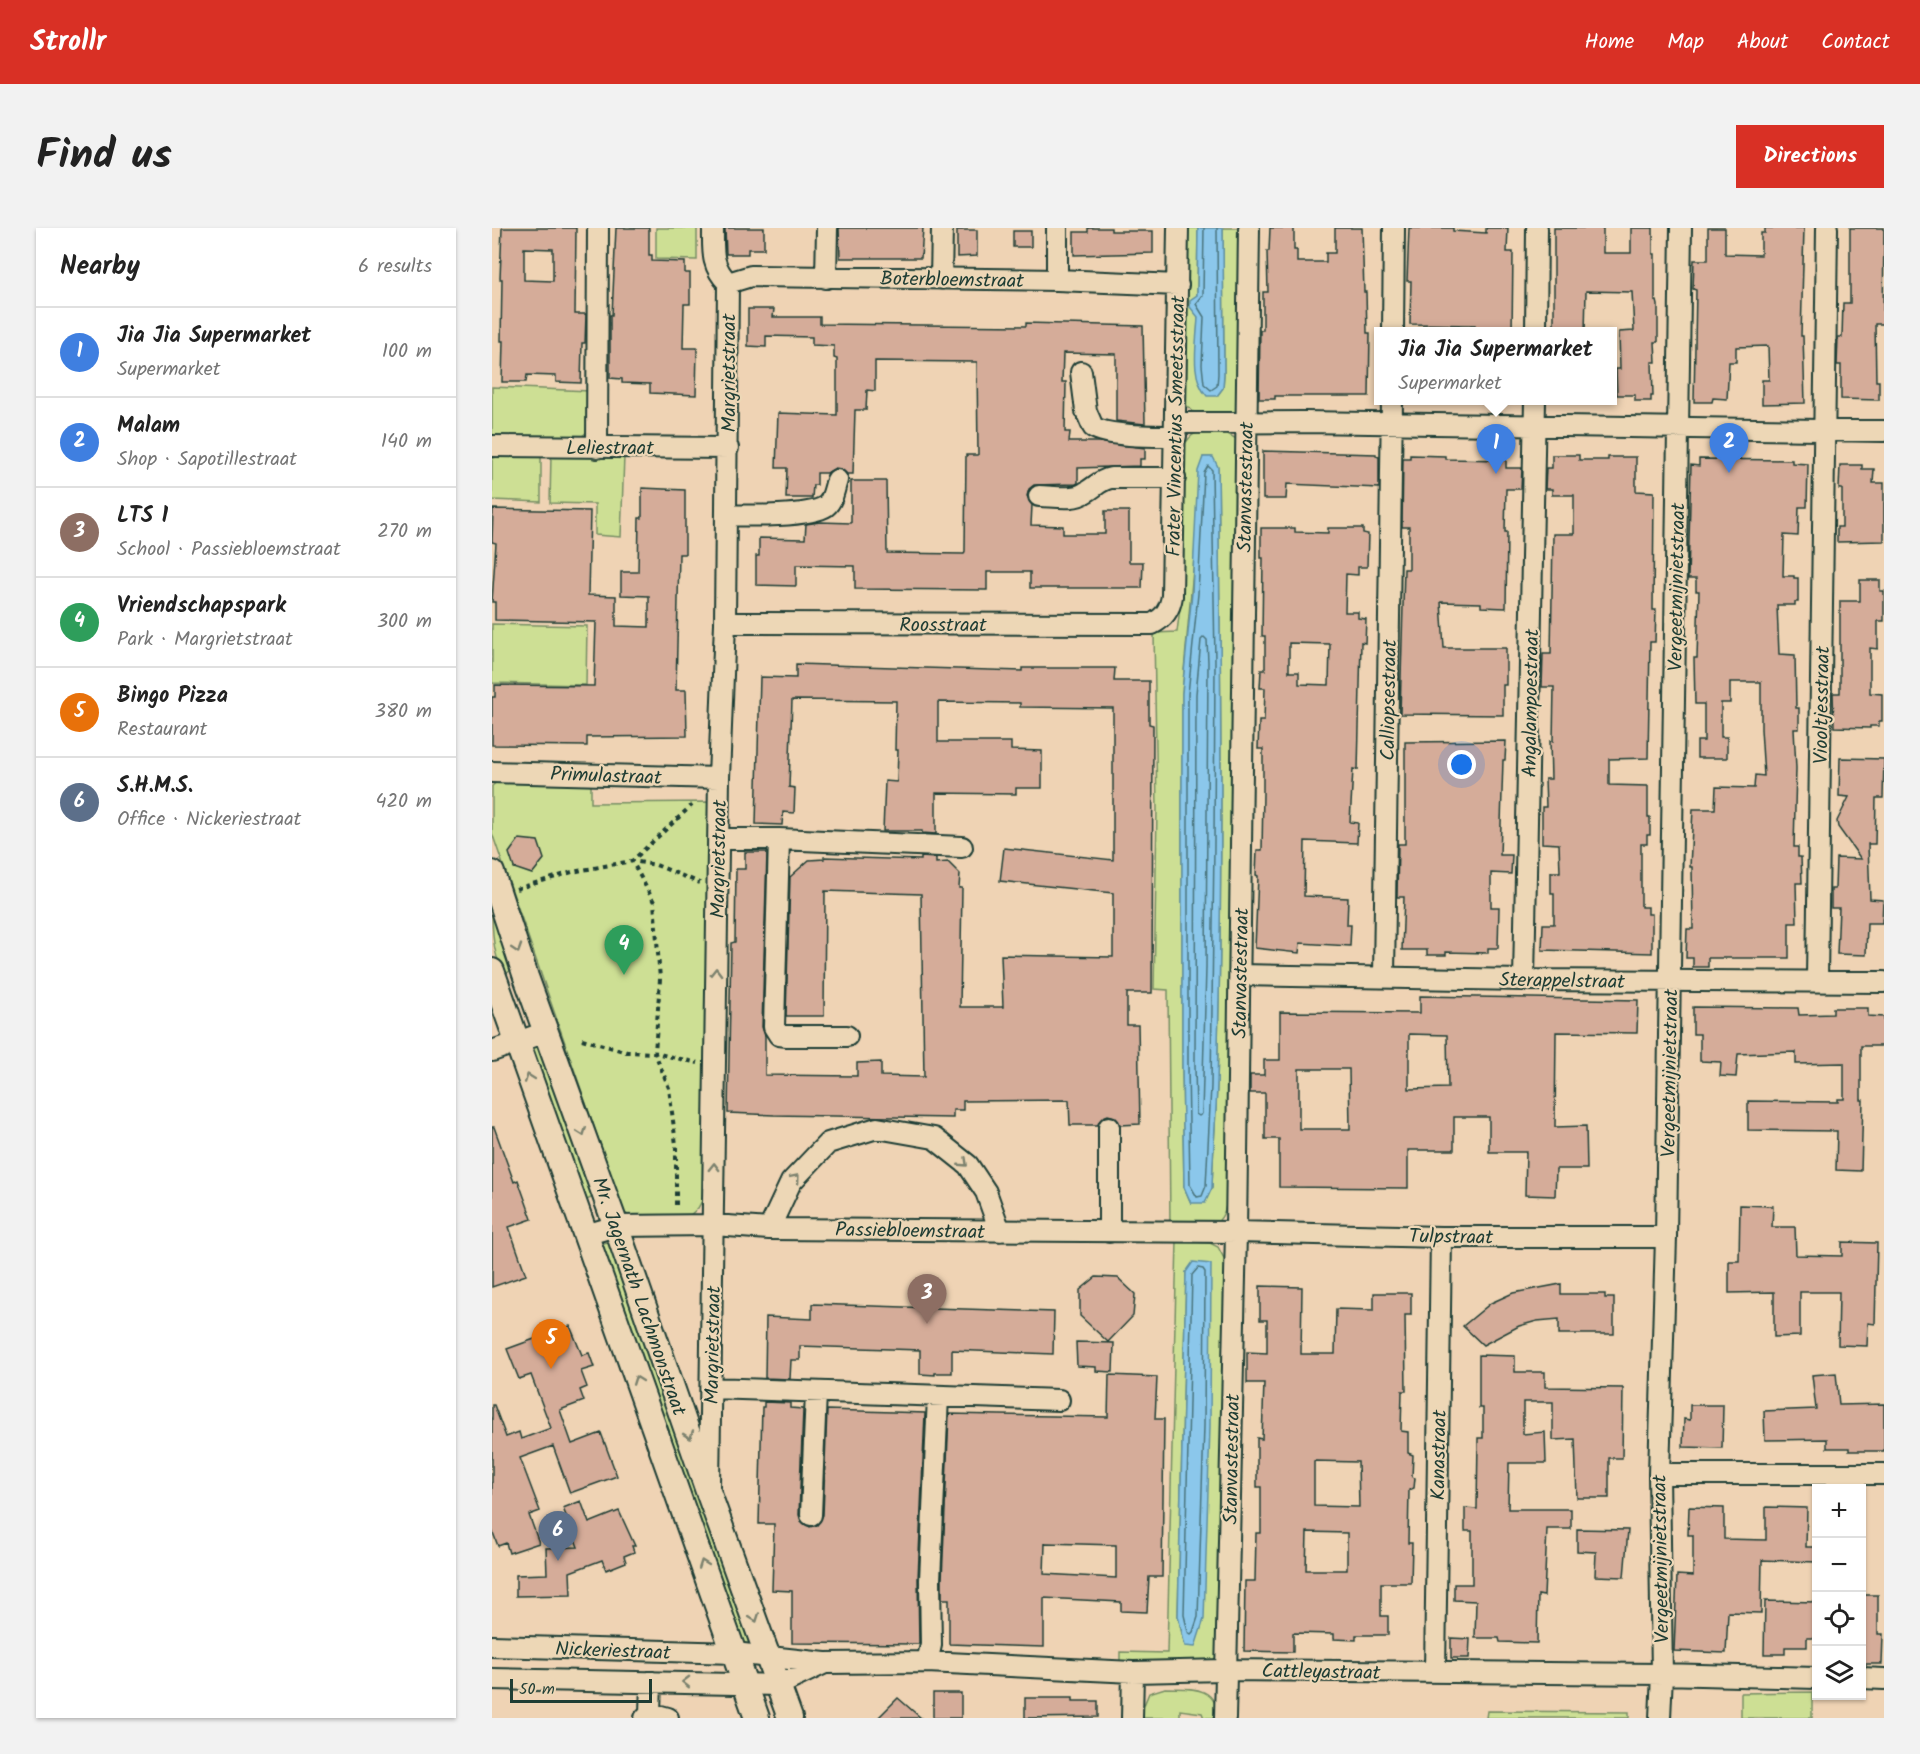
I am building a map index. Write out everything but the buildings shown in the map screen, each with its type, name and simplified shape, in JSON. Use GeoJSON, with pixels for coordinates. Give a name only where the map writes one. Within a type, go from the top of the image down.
{"type":"FeatureCollection","features":[{"type":"Feature","properties":{"kind":"main road","name":"Mr. Jagernath Lachmonstraat"},"geometry":{"type":"LineString","coordinates":[[495,883],[526,977],[790,1718]]}},
{"type":"Feature","properties":{"kind":"main road","name":"Mr. Jagernath Lachmonstraat"},"geometry":{"type":"LineString","coordinates":[[494,982],[757,1718]]}},
{"type":"Feature","properties":{"kind":"street"},"geometry":{"type":"LineString","coordinates":[[597,448],[598,228]]}},
{"type":"Feature","properties":{"kind":"street","name":"Margrietstraat"},"geometry":{"type":"LineString","coordinates":[[709,1494],[719,778],[728,448],[728,284],[718,273],[713,257],[713,228]]}},
{"type":"Feature","properties":{"kind":"street"},"geometry":{"type":"LineString","coordinates":[[826,228],[826,278]]}},
{"type":"Feature","properties":{"kind":"street"},"geometry":{"type":"LineString","coordinates":[[941,279],[942,228]]}},
{"type":"Feature","properties":{"kind":"street"},"geometry":{"type":"LineString","coordinates":[[1057,228],[1057,280]]}},
{"type":"Feature","properties":{"kind":"street","name":"Frater Vincentius Smeetsstraat"},"geometry":{"type":"LineString","coordinates":[[1160,620],[1171,605],[1172,596],[1178,228]]}},
{"type":"Feature","properties":{"kind":"street","name":"Stanvastestraat"},"geometry":{"type":"LineString","coordinates":[[1225,1718],[1236,1232],[1249,228]]}},
{"type":"Feature","properties":{"kind":"street"},"geometry":{"type":"LineString","coordinates":[[1393,327],[1394,228]]}},
{"type":"Feature","properties":{"kind":"street"},"geometry":{"type":"LineString","coordinates":[[1536,327],[1537,228]]}},
{"type":"Feature","properties":{"kind":"street","name":"Vergeetmijnietstraat"},"geometry":{"type":"LineString","coordinates":[[1660,1718],[1662,1674],[1659,1474],[1666,1237],[1681,228]]}},
{"type":"Feature","properties":{"kind":"street","name":"Viooltjesstraat"},"geometry":{"type":"LineString","coordinates":[[1817,980],[1827,228]]}},
{"type":"Feature","properties":{"kind":"street","name":"Boterbloemstraat"},"geometry":{"type":"LineString","coordinates":[[728,284],[751,276],[1057,280],[1178,285]]}},
{"type":"Feature","properties":{"kind":"street"},"geometry":{"type":"LineString","coordinates":[[1081,372],[1089,422],[1097,430],[1144,436],[1246,422],[1884,431]]}},
{"type":"Feature","properties":{"kind":"street","name":"Calliopsestraat"},"geometry":{"type":"LineString","coordinates":[[1384,976],[1392,405]]}},
{"type":"Feature","properties":{"kind":"street","name":"Angalampoestraat"},"geometry":{"type":"LineString","coordinates":[[1524,980],[1535,405]]}},
{"type":"Feature","properties":{"kind":"street","name":"Leliestraat"},"geometry":{"type":"LineString","coordinates":[[492,446],[728,448]]}},
{"type":"Feature","properties":{"kind":"street"},"geometry":{"type":"LineString","coordinates":[[1039,496],[1074,497],[1085,494],[1102,479],[1175,478]]}},
{"type":"Feature","properties":{"kind":"street"},"geometry":{"type":"LineString","coordinates":[[727,515],[751,516],[819,509],[831,500],[837,480]]}},
{"type":"Feature","properties":{"kind":"street","name":"Roosstraat"},"geometry":{"type":"LineString","coordinates":[[725,623],[1152,624],[1160,620]]}},
{"type":"Feature","properties":{"kind":"street","name":"Primulastraat"},"geometry":{"type":"LineString","coordinates":[[492,772],[719,778]]}},
{"type":"Feature","properties":{"kind":"street"},"geometry":{"type":"LineString","coordinates":[[718,839],[779,839],[962,847]]}},
{"type":"Feature","properties":{"kind":"street"},"geometry":{"type":"LineString","coordinates":[[779,839],[774,1027],[778,1035],[847,1036]]}},
{"type":"Feature","properties":{"kind":"street","name":"Sterappelstraat"},"geometry":{"type":"LineString","coordinates":[[1240,975],[1524,980],[1884,982]]}},
{"type":"Feature","properties":{"kind":"street"},"geometry":{"type":"LineString","coordinates":[[494,982],[526,977]]}},
{"type":"Feature","properties":{"kind":"street"},"geometry":{"type":"LineString","coordinates":[[492,1050],[546,1032]]}},
{"type":"Feature","properties":{"kind":"street"},"geometry":{"type":"LineString","coordinates":[[1108,1127],[1109,1232]]}},
{"type":"Feature","properties":{"kind":"street"},"geometry":{"type":"LineString","coordinates":[[768,1229],[791,1182],[828,1143],[877,1128],[934,1138],[968,1165],[986,1192],[1000,1231]]}},
{"type":"Feature","properties":{"kind":"street","name":"Passiebloemstraat"},"geometry":{"type":"LineString","coordinates":[[585,1235],[616,1226],[714,1225],[768,1229],[1236,1232]]}},
{"type":"Feature","properties":{"kind":"street","name":"Tulpstraat"},"geometry":{"type":"LineString","coordinates":[[1236,1232],[1441,1237],[1666,1237]]}},
{"type":"Feature","properties":{"kind":"street","name":"Kanastraat"},"geometry":{"type":"LineString","coordinates":[[1435,1672],[1441,1237]]}},
{"type":"Feature","properties":{"kind":"street"},"geometry":{"type":"LineString","coordinates":[[711,1388],[1059,1400]]}},
{"type":"Feature","properties":{"kind":"street"},"geometry":{"type":"LineString","coordinates":[[811,1515],[816,1392]]}},
{"type":"Feature","properties":{"kind":"street"},"geometry":{"type":"LineString","coordinates":[[927,1662],[930,1645],[930,1580],[938,1396]]}},
{"type":"Feature","properties":{"kind":"street"},"geometry":{"type":"LineString","coordinates":[[1659,1474],[1884,1474]]}},
{"type":"Feature","properties":{"kind":"street","name":"Nickeriestraat"},"geometry":{"type":"LineString","coordinates":[[492,1646],[734,1653]]}},
{"type":"Feature","properties":{"kind":"street","name":"Cattleyastraat"},"geometry":{"type":"LineString","coordinates":[[734,1653],[825,1663],[927,1662],[1133,1672],[1226,1670],[1812,1677]]}},
{"type":"Feature","properties":{"kind":"street"},"geometry":{"type":"LineString","coordinates":[[492,1655],[493,1679]]}},
{"type":"Feature","properties":{"kind":"street","name":"Cattleyastraat"},"geometry":{"type":"LineString","coordinates":[[779,1685],[825,1663]]}},
{"type":"Feature","properties":{"kind":"street"},"geometry":{"type":"LineString","coordinates":[[1132,1718],[1133,1672]]}},
{"type":"Feature","properties":{"kind":"street"},"geometry":{"type":"LineString","coordinates":[[1866,1678],[1884,1679]]}},
{"type":"Feature","properties":{"kind":"street","name":"Nickeriestraat"},"geometry":{"type":"LineString","coordinates":[[493,1679],[779,1685]]}},
{"type":"Feature","properties":{"kind":"street"},"geometry":{"type":"LineString","coordinates":[[651,1682],[654,1716]]}},
{"type":"Feature","properties":{"kind":"path"},"geometry":{"type":"LineString","coordinates":[[632,861],[692,805]]}},
{"type":"Feature","properties":{"kind":"path"},"geometry":{"type":"LineString","coordinates":[[632,861],[654,902],[660,979],[656,1053],[669,1088],[676,1145],[676,1205]]}},
{"type":"Feature","properties":{"kind":"path"},"geometry":{"type":"LineString","coordinates":[[495,883],[632,861],[656,865],[717,890]]}},
{"type":"Feature","properties":{"kind":"path"},"geometry":{"type":"LineString","coordinates":[[582,1039],[627,1052],[656,1053],[700,1064]]}},
{"type":"Feature","properties":{"kind":"green space"},"geometry":{"type":"Polygon","coordinates":[[[656,228],[697,228],[697,260],[656,259],[656,228]]]}},
{"type":"Feature","properties":{"kind":"green space"},"geometry":{"type":"Polygon","coordinates":[[[1185,228],[1198,228],[1196,366],[1217,396],[1223,388],[1224,374],[1223,228],[1242,228],[1242,408],[1227,414],[1198,416],[1186,405],[1182,388],[1185,228]]]}},
{"type":"Feature","properties":{"kind":"green space"},"geometry":{"type":"Polygon","coordinates":[[[492,387],[590,391],[589,430],[580,438],[492,437],[492,387]]]}},
{"type":"Feature","properties":{"kind":"green space"},"geometry":{"type":"Polygon","coordinates":[[[1197,432],[1226,433],[1240,441],[1227,1197],[1224,1212],[1214,1225],[1170,1226],[1168,990],[1154,989],[1157,809],[1154,633],[1177,632],[1181,600],[1184,446],[1197,432]],[[1203,457],[1182,693],[1184,1187],[1191,1203],[1212,1188],[1217,1084],[1221,699],[1218,468],[1212,457],[1203,457]]]}},
{"type":"Feature","properties":{"kind":"green space"},"geometry":{"type":"Polygon","coordinates":[[[551,455],[624,456],[621,537],[595,535],[595,504],[550,503],[551,455]]]}},
{"type":"Feature","properties":{"kind":"green space"},"geometry":{"type":"Polygon","coordinates":[[[498,456],[541,456],[541,502],[492,500],[492,459],[498,456]]]}},
{"type":"Feature","properties":{"kind":"green space"},"geometry":{"type":"Polygon","coordinates":[[[492,624],[587,626],[586,685],[492,683],[492,624]]]}},
{"type":"Feature","properties":{"kind":"green space"},"geometry":{"type":"Polygon","coordinates":[[[497,782],[591,783],[591,803],[711,802],[707,907],[704,1197],[698,1208],[689,1216],[632,1217],[624,1213],[492,833],[492,786],[497,782]]]}},
{"type":"Feature","properties":{"kind":"green space"},"geometry":{"type":"Polygon","coordinates":[[[492,903],[512,969],[506,974],[501,968],[495,951],[492,903]]]}},
{"type":"Feature","properties":{"kind":"green space"},"geometry":{"type":"Polygon","coordinates":[[[531,1047],[539,1047],[593,1197],[585,1201],[531,1047]]]}},
{"type":"Feature","properties":{"kind":"green space"},"geometry":{"type":"Polygon","coordinates":[[[1177,1241],[1210,1243],[1218,1247],[1228,1266],[1218,1654],[1213,1662],[1120,1668],[1120,1652],[1167,1653],[1177,1241]],[[1186,1272],[1178,1616],[1185,1646],[1186,1272]]]}},
{"type":"Feature","properties":{"kind":"green space"},"geometry":{"type":"Polygon","coordinates":[[[607,1242],[610,1244],[751,1642],[743,1646],[601,1244],[607,1242]]]}},
{"type":"Feature","properties":{"kind":"green space"},"geometry":{"type":"Polygon","coordinates":[[[1165,1688],[1192,1689],[1207,1694],[1217,1707],[1219,1718],[1204,1718],[1202,1713],[1180,1710],[1180,1718],[1141,1718],[1149,1693],[1165,1688]]]}},
{"type":"Feature","properties":{"kind":"green space"},"geometry":{"type":"Polygon","coordinates":[[[1812,1692],[1812,1718],[1741,1718],[1741,1693],[1812,1692]]]}},
{"type":"Feature","properties":{"kind":"green space"},"geometry":{"type":"Polygon","coordinates":[[[1487,1711],[1629,1712],[1629,1718],[1486,1718],[1487,1711]]]}},
{"type":"Feature","properties":{"kind":"water"},"geometry":{"type":"Polygon","coordinates":[[[1198,228],[1223,228],[1224,374],[1223,388],[1217,396],[1207,396],[1201,388],[1196,369],[1198,317],[1190,307],[1190,300],[1197,295],[1198,228]]]}},
{"type":"Feature","properties":{"kind":"water"},"geometry":{"type":"Polygon","coordinates":[[[1203,457],[1213,457],[1218,467],[1221,776],[1219,1007],[1212,1188],[1205,1203],[1191,1203],[1184,1187],[1182,693],[1192,593],[1198,471],[1203,457]]]}},
{"type":"Feature","properties":{"kind":"water"},"geometry":{"type":"Polygon","coordinates":[[[1193,1262],[1211,1264],[1210,1426],[1204,1619],[1195,1647],[1185,1646],[1178,1616],[1186,1272],[1193,1262]]]}},
{"type":"Feature","properties":{"kind":"place","name":"Malam"},"geometry":{"type":"Point","coordinates":[1729,473]}},
{"type":"Feature","properties":{"kind":"place","name":"Jia Jia Supermarket"},"geometry":{"type":"Point","coordinates":[1496,474]}},
{"type":"Feature","properties":{"kind":"place","name":"Vriendschapspark"},"geometry":{"type":"Point","coordinates":[624,975]}},
{"type":"Feature","properties":{"kind":"place","name":"LTS 1"},"geometry":{"type":"Point","coordinates":[927,1324]}},
{"type":"Feature","properties":{"kind":"place","name":"Bingo Pizza"},"geometry":{"type":"Point","coordinates":[551,1369]}},
{"type":"Feature","properties":{"kind":"place","name":"S.H.M.S."},"geometry":{"type":"Point","coordinates":[558,1561]}}]}
